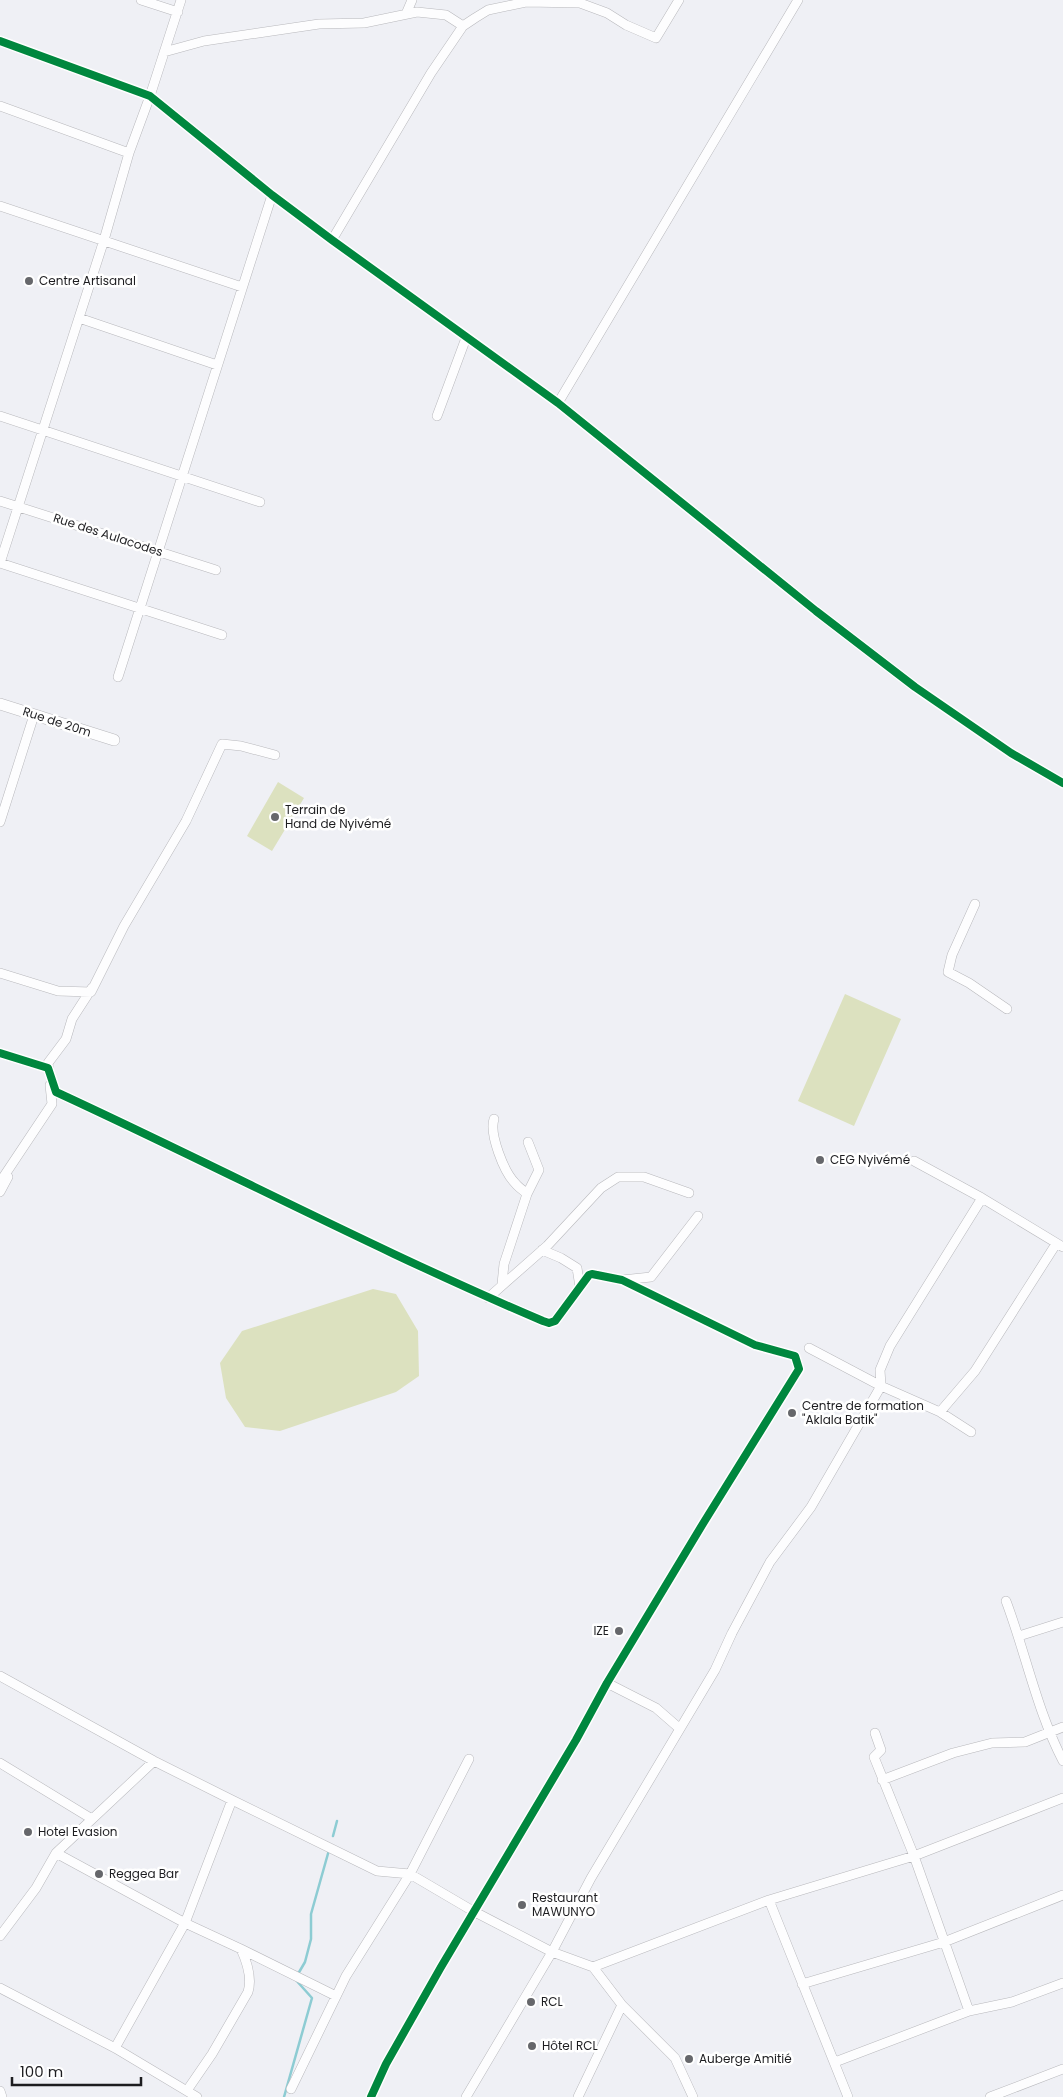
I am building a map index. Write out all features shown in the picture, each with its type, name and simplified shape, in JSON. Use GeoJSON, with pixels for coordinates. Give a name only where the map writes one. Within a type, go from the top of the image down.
{"type":"FeatureCollection","features":[{"type":"Feature","properties":{"kind":"street"},"geometry":{"type":"LineString","coordinates":[[141,0],[178,12]]}},
{"type":"Feature","properties":{"kind":"street"},"geometry":{"type":"LineString","coordinates":[[181,0],[150,96],[129,152],[104,240],[0,564],[222,635]]}},
{"type":"Feature","properties":{"kind":"street"},"geometry":{"type":"LineString","coordinates":[[406,14],[412,0]]}},
{"type":"Feature","properties":{"kind":"street"},"geometry":{"type":"LineString","coordinates":[[332,240],[431,73],[463,26],[488,10],[503,6],[526,2],[580,3],[607,13],[632,28],[656,38],[679,0]]}},
{"type":"Feature","properties":{"kind":"street"},"geometry":{"type":"LineString","coordinates":[[558,403],[798,0]]}},
{"type":"Feature","properties":{"kind":"street"},"geometry":{"type":"LineString","coordinates":[[164,52],[180,46],[204,41],[319,24],[364,23],[417,12],[446,14],[463,26]]}},
{"type":"Feature","properties":{"kind":"street"},"geometry":{"type":"LineString","coordinates":[[0,41],[150,96],[272,195],[466,338],[558,403],[808,605],[915,688],[1011,753],[1063,783]]}},
{"type":"Feature","properties":{"kind":"street"},"geometry":{"type":"LineString","coordinates":[[0,106],[129,152]]}},
{"type":"Feature","properties":{"kind":"street"},"geometry":{"type":"LineString","coordinates":[[118,677],[272,195]]}},
{"type":"Feature","properties":{"kind":"street"},"geometry":{"type":"LineString","coordinates":[[0,206],[242,287]]}},
{"type":"Feature","properties":{"kind":"street"},"geometry":{"type":"LineString","coordinates":[[79,318],[217,365]]}},
{"type":"Feature","properties":{"kind":"street"},"geometry":{"type":"LineString","coordinates":[[436,416],[466,338]]}},
{"type":"Feature","properties":{"kind":"street"},"geometry":{"type":"LineString","coordinates":[[0,416],[260,502]]}},
{"type":"Feature","properties":{"kind":"street","name":"Rue des Aulacodes"},"geometry":{"type":"LineString","coordinates":[[0,501],[216,570]]}},
{"type":"Feature","properties":{"kind":"street","name":"Rue de 20m"},"geometry":{"type":"LineString","coordinates":[[0,704],[114,740]]}},
{"type":"Feature","properties":{"kind":"street"},"geometry":{"type":"LineString","coordinates":[[0,822],[34,715]]}},
{"type":"Feature","properties":{"kind":"street"},"geometry":{"type":"LineString","coordinates":[[0,973],[58,991],[91,992],[124,926],[186,821],[222,744],[241,746],[274,755]]}},
{"type":"Feature","properties":{"kind":"street"},"geometry":{"type":"LineString","coordinates":[[0,1182],[52,1104],[48,1063],[66,1039],[72,1019],[150,894],[177,844]]}},
{"type":"Feature","properties":{"kind":"street"},"geometry":{"type":"LineString","coordinates":[[975,904],[952,956],[948,972],[977,988],[1007,1009]]}},
{"type":"Feature","properties":{"kind":"street"},"geometry":{"type":"LineString","coordinates":[[0,1053],[48,1068],[56,1092],[302,1211],[488,1298],[549,1323],[555,1321],[589,1275],[592,1274],[622,1280],[755,1346],[795,1356],[799,1370],[704,1522],[607,1683],[576,1740],[473,1911],[386,2064],[371,2097]]}},
{"type":"Feature","properties":{"kind":"street"},"geometry":{"type":"LineString","coordinates":[[0,1192],[56,1092]]}},
{"type":"Feature","properties":{"kind":"street"},"geometry":{"type":"LineString","coordinates":[[494,1119],[492,1132],[506,1171],[515,1184],[527,1194]]}},
{"type":"Feature","properties":{"kind":"street"},"geometry":{"type":"LineString","coordinates":[[502,1284],[504,1264],[527,1194],[539,1170],[528,1142]]}},
{"type":"Feature","properties":{"kind":"street"},"geometry":{"type":"LineString","coordinates":[[914,1161],[982,1198],[1060,1246],[975,1371],[940,1412]]}},
{"type":"Feature","properties":{"kind":"street"},"geometry":{"type":"LineString","coordinates":[[488,1298],[542,1250],[601,1188],[618,1177],[644,1177],[689,1193]]}},
{"type":"Feature","properties":{"kind":"street"},"geometry":{"type":"LineString","coordinates":[[466,2097],[552,1952],[591,1878],[715,1670],[732,1633],[770,1562],[811,1508],[882,1386],[880,1370],[890,1346],[982,1198]]}},
{"type":"Feature","properties":{"kind":"street"},"geometry":{"type":"LineString","coordinates":[[622,1280],[651,1277],[698,1216]]}},
{"type":"Feature","properties":{"kind":"street"},"geometry":{"type":"LineString","coordinates":[[542,1250],[577,1268],[580,1287]]}},
{"type":"Feature","properties":{"kind":"street"},"geometry":{"type":"LineString","coordinates":[[809,1348],[882,1386],[940,1412],[971,1432]]}},
{"type":"Feature","properties":{"kind":"street"},"geometry":{"type":"LineString","coordinates":[[1006,1601],[1019,1636],[1049,1733],[1063,1761]]}},
{"type":"Feature","properties":{"kind":"street"},"geometry":{"type":"LineString","coordinates":[[1019,1636],[1063,1622]]}},
{"type":"Feature","properties":{"kind":"street"},"geometry":{"type":"LineString","coordinates":[[0,1676],[154,1761],[232,1800],[377,1870],[410,1874],[473,1911],[552,1952],[594,1967],[622,2005],[675,2058],[693,2097]]}},
{"type":"Feature","properties":{"kind":"street"},"geometry":{"type":"LineString","coordinates":[[607,1683],[656,1708],[679,1728]]}},
{"type":"Feature","properties":{"kind":"street"},"geometry":{"type":"LineString","coordinates":[[882,1780],[953,1754],[992,1744],[1025,1742],[1063,1727]]}},
{"type":"Feature","properties":{"kind":"street"},"geometry":{"type":"LineString","coordinates":[[875,1733],[881,1750],[874,1757],[914,1856],[969,2011]]}},
{"type":"Feature","properties":{"kind":"street"},"geometry":{"type":"LineString","coordinates":[[291,2089],[336,1996],[378,1923],[410,1874],[469,1759]]}},
{"type":"Feature","properties":{"kind":"street"},"geometry":{"type":"LineString","coordinates":[[0,1936],[36,1888],[56,1854],[154,1761]]}},
{"type":"Feature","properties":{"kind":"street"},"geometry":{"type":"LineString","coordinates":[[0,1763],[92,1819]]}},
{"type":"Feature","properties":{"kind":"street"},"geometry":{"type":"LineString","coordinates":[[594,1967],[768,1900],[914,1856],[1063,1798]]}},
{"type":"Feature","properties":{"kind":"street"},"geometry":{"type":"LineString","coordinates":[[115,2048],[185,1923],[232,1800]]}},
{"type":"Feature","properties":{"kind":"street"},"geometry":{"type":"LineString","coordinates":[[56,1854],[185,1923],[336,1996]]}},
{"type":"Feature","properties":{"kind":"street"},"geometry":{"type":"LineString","coordinates":[[802,1984],[944,1942],[1063,1895]]}},
{"type":"Feature","properties":{"kind":"street"},"geometry":{"type":"LineString","coordinates":[[768,1900],[848,2097]]}},
{"type":"Feature","properties":{"kind":"street"},"geometry":{"type":"LineString","coordinates":[[188,2090],[212,2054],[248,1992],[248,1966],[241,1949]]}},
{"type":"Feature","properties":{"kind":"street"},"geometry":{"type":"LineString","coordinates":[[835,2062],[969,2011],[1012,2002],[1063,1983]]}},
{"type":"Feature","properties":{"kind":"street"},"geometry":{"type":"LineString","coordinates":[[0,1988],[115,2048],[197,2097]]}},
{"type":"Feature","properties":{"kind":"street"},"geometry":{"type":"LineString","coordinates":[[578,2097],[622,2005]]}},
{"type":"Feature","properties":{"kind":"street"},"geometry":{"type":"LineString","coordinates":[[990,2097],[1063,2069]]}},
{"type":"Feature","properties":{"kind":"street"},"geometry":{"type":"LineString","coordinates":[[0,2091],[2,2097]]}},
{"type":"Feature","properties":{"kind":"green space","name":"Terrain de Hand de Nyivémé"},"geometry":{"type":"Polygon","coordinates":[[[278,782],[304,798],[272,851],[247,836],[278,782]]]}},
{"type":"Feature","properties":{"kind":"green space"},"geometry":{"type":"Polygon","coordinates":[[[845,994],[901,1019],[854,1126],[798,1101],[845,994]]]}},
{"type":"Feature","properties":{"kind":"green space"},"geometry":{"type":"Polygon","coordinates":[[[373,1289],[396,1294],[418,1331],[419,1376],[396,1392],[280,1431],[245,1427],[226,1398],[220,1363],[242,1331],[373,1289]]]}},
{"type":"Feature","properties":{"kind":"waterway"},"geometry":{"type":"LineString","coordinates":[[333,1836],[337,1821]]}},
{"type":"Feature","properties":{"kind":"waterway"},"geometry":{"type":"LineString","coordinates":[[298,1974],[305,1962],[311,1939],[311,1914],[329,1850]]}},
{"type":"Feature","properties":{"kind":"waterway"},"geometry":{"type":"LineString","coordinates":[[284,2097],[312,1998],[295,1979]]}},
{"type":"Feature","properties":{"kind":"cycle path"},"geometry":{"type":"LineString","coordinates":[[0,41],[150,96],[272,195],[558,403],[816,611],[915,687],[1011,753],[1063,783]]}},
{"type":"Feature","properties":{"kind":"cycle path"},"geometry":{"type":"LineString","coordinates":[[0,1053],[48,1068],[56,1092],[359,1238],[543,1321],[549,1323],[555,1321],[589,1275],[592,1274],[622,1280],[755,1345],[795,1356],[799,1369],[607,1683],[576,1740],[441,1967],[386,2064],[371,2097]]}},
{"type":"Feature","properties":{"kind":"place","name":"Centre Artisanal"},"geometry":{"type":"Point","coordinates":[29,281]}},
{"type":"Feature","properties":{"kind":"place","name":"Terrain de Hand de Nyivémé"},"geometry":{"type":"Point","coordinates":[275,817]}},
{"type":"Feature","properties":{"kind":"place","name":"CEG Nyivémé"},"geometry":{"type":"Point","coordinates":[820,1160]}},
{"type":"Feature","properties":{"kind":"place","name":"Centre de formation \"Aklala Batik\""},"geometry":{"type":"Point","coordinates":[792,1413]}},
{"type":"Feature","properties":{"kind":"place","name":"IZE"},"geometry":{"type":"Point","coordinates":[619,1631]}},
{"type":"Feature","properties":{"kind":"place","name":"Hotel Evasion"},"geometry":{"type":"Point","coordinates":[28,1832]}},
{"type":"Feature","properties":{"kind":"place","name":"Reggea Bar"},"geometry":{"type":"Point","coordinates":[99,1874]}},
{"type":"Feature","properties":{"kind":"place","name":"Restaurant MAWUNYO"},"geometry":{"type":"Point","coordinates":[522,1905]}},
{"type":"Feature","properties":{"kind":"place","name":"RCL"},"geometry":{"type":"Point","coordinates":[531,2002]}},
{"type":"Feature","properties":{"kind":"place","name":"Hôtel RCL"},"geometry":{"type":"Point","coordinates":[532,2046]}},
{"type":"Feature","properties":{"kind":"place","name":"Auberge Amitié"},"geometry":{"type":"Point","coordinates":[689,2059]}}]}
